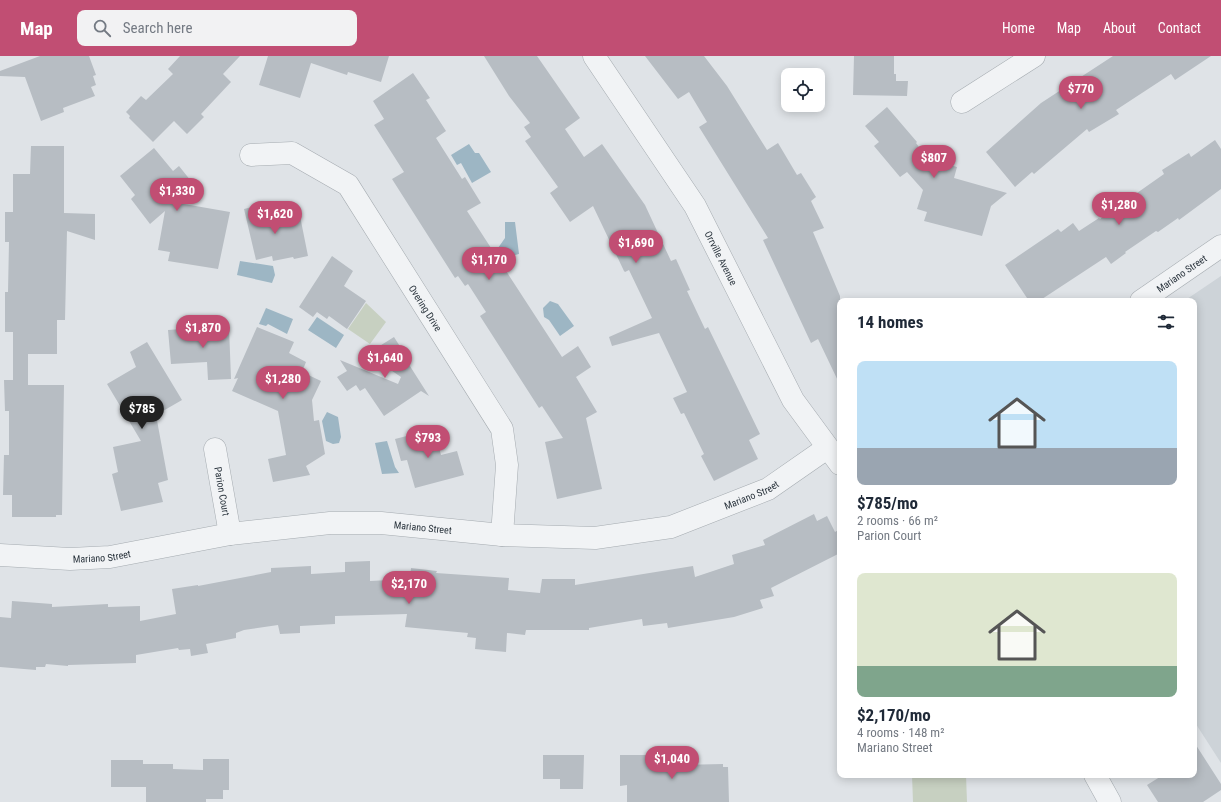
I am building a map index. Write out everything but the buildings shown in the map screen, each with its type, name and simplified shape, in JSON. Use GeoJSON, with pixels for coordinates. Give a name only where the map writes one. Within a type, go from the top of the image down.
{"type":"FeatureCollection","features":[{"type":"Feature","properties":{"kind":"street","name":"Orrville Avenue"},"geometry":{"type":"LineString","coordinates":[[594,56],[695,206],[793,400],[833,456]]}},
{"type":"Feature","properties":{"kind":"street"},"geometry":{"type":"LineString","coordinates":[[962,102],[1034,56]]}},
{"type":"Feature","properties":{"kind":"street","name":"Overing Drive"},"geometry":{"type":"LineString","coordinates":[[251,155],[292,153],[348,185],[502,429],[507,465],[502,536]]}},
{"type":"Feature","properties":{"kind":"street","name":"Mariano Street"},"geometry":{"type":"LineString","coordinates":[[1145,298],[1221,246]]}},
{"type":"Feature","properties":{"kind":"street","name":"Parion Court"},"geometry":{"type":"LineString","coordinates":[[215,449],[230,534]]}},
{"type":"Feature","properties":{"kind":"street","name":"Mariano Street"},"geometry":{"type":"LineString","coordinates":[[0,555],[70,559],[110,558],[230,534],[330,523],[381,523],[502,536],[595,538],[671,527],[768,489],[833,456]]}},
{"type":"Feature","properties":{"kind":"street"},"geometry":{"type":"LineString","coordinates":[[1097,778],[1110,802]]}},
{"type":"Feature","properties":{"kind":"shaded area"},"geometry":{"type":"Polygon","coordinates":[[[1221,276],[1221,763],[1197,726],[1197,298],[1188,298],[1221,276]]]}},
{"type":"Feature","properties":{"kind":"green space"},"geometry":{"type":"Polygon","coordinates":[[[366,303],[386,322],[370,344],[348,329],[366,303]]]}},
{"type":"Feature","properties":{"kind":"green space"},"geometry":{"type":"Polygon","coordinates":[[[912,778],[966,778],[967,802],[913,802],[912,778]]]}},
{"type":"Feature","properties":{"kind":"water"},"geometry":{"type":"Polygon","coordinates":[[[469,144],[475,153],[479,153],[491,172],[472,183],[461,163],[457,165],[451,155],[469,144]]]}},
{"type":"Feature","properties":{"kind":"water"},"geometry":{"type":"Polygon","coordinates":[[[505,222],[515,222],[519,254],[507,257],[498,248],[505,238],[505,222]]]}},
{"type":"Feature","properties":{"kind":"water"},"geometry":{"type":"Polygon","coordinates":[[[240,261],[273,266],[275,275],[272,283],[237,275],[240,261]]]}},
{"type":"Feature","properties":{"kind":"water"},"geometry":{"type":"Polygon","coordinates":[[[550,301],[558,304],[574,326],[560,336],[549,320],[544,317],[543,308],[550,301]]]}},
{"type":"Feature","properties":{"kind":"water"},"geometry":{"type":"Polygon","coordinates":[[[266,308],[293,319],[287,334],[268,324],[266,326],[259,324],[266,308]]]}},
{"type":"Feature","properties":{"kind":"water"},"geometry":{"type":"Polygon","coordinates":[[[317,317],[344,335],[336,348],[308,330],[317,317]]]}},
{"type":"Feature","properties":{"kind":"water"},"geometry":{"type":"Polygon","coordinates":[[[327,412],[338,417],[341,437],[339,443],[333,444],[326,441],[322,421],[327,412]]]}},
{"type":"Feature","properties":{"kind":"water"},"geometry":{"type":"Polygon","coordinates":[[[387,441],[395,467],[399,473],[382,474],[375,443],[387,441]]]}}]}
